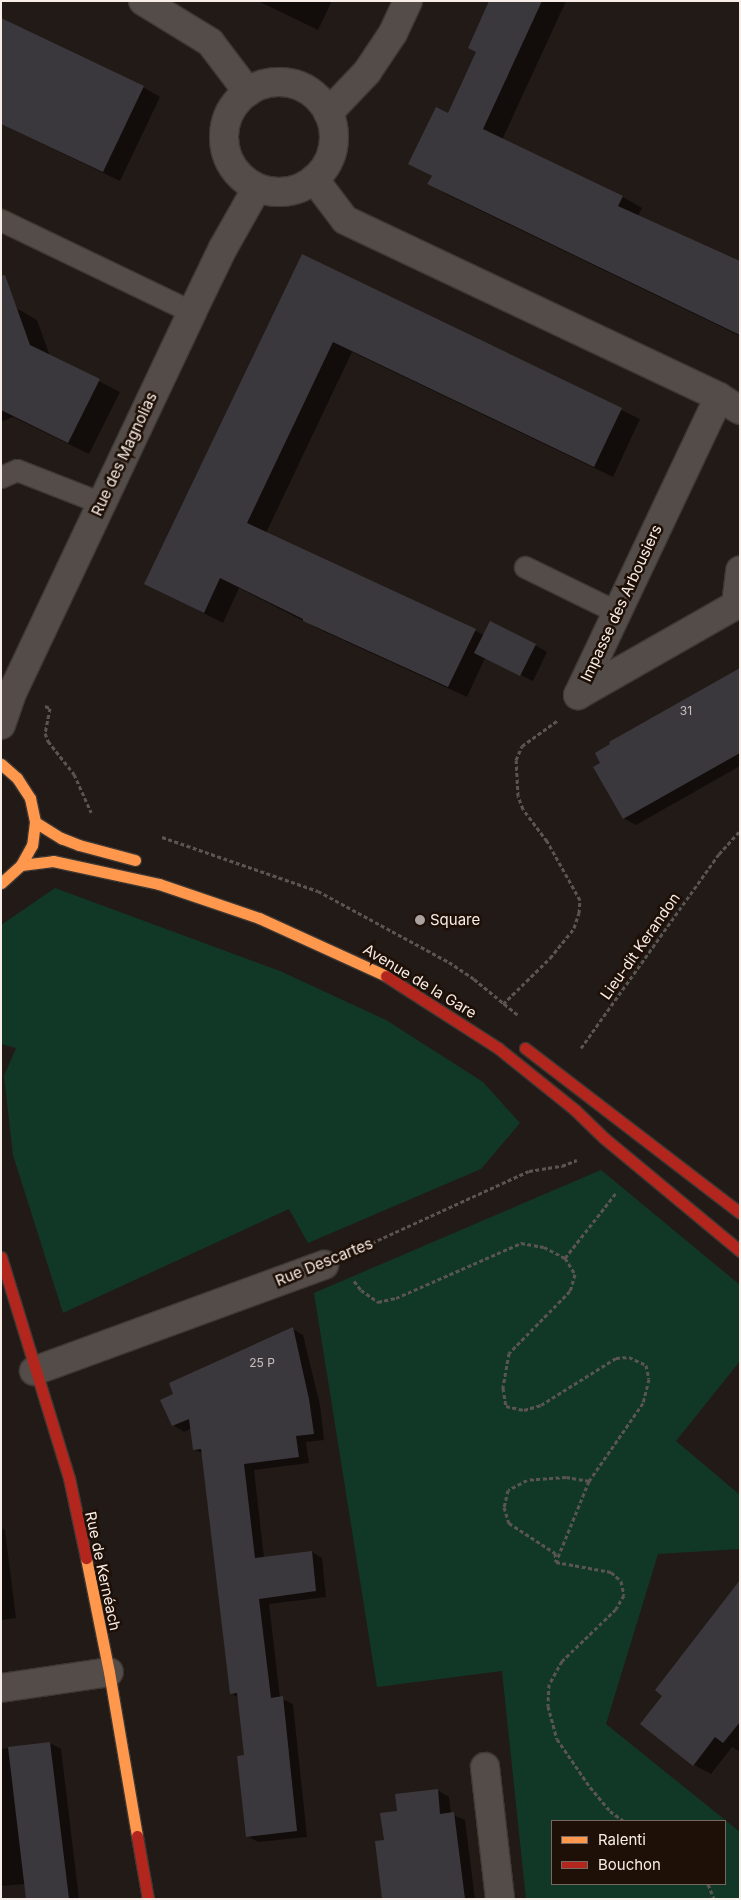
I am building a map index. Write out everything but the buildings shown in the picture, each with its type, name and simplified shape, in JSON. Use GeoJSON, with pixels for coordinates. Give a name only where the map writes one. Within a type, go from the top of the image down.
{"type":"FeatureCollection","features":[{"type":"Feature","properties":{"kind":"main road"},"geometry":{"type":"LineString","coordinates":[[1,764],[17,778],[30,798],[35,822],[32,845],[21,866],[1,883]]}},
{"type":"Feature","properties":{"kind":"main road"},"geometry":{"type":"LineString","coordinates":[[35,822],[61,838],[79,845],[145,862]]}},
{"type":"Feature","properties":{"kind":"main road","name":"Avenue de la Gare"},"geometry":{"type":"LineString","coordinates":[[21,866],[53,861],[152,883],[259,918],[341,952],[400,984],[498,1048],[575,1110],[604,1138],[740,1251]]}},
{"type":"Feature","properties":{"kind":"main road"},"geometry":{"type":"LineString","coordinates":[[512,1039],[562,1075],[740,1213]]}},
{"type":"Feature","properties":{"kind":"main road","name":"Rue de Kernéach"},"geometry":{"type":"LineString","coordinates":[[1,1257],[68,1478],[109,1672],[148,1899]]}},
{"type":"Feature","properties":{"kind":"street"},"geometry":{"type":"LineString","coordinates":[[143,1],[210,42],[248,92]]}},
{"type":"Feature","properties":{"kind":"street"},"geometry":{"type":"LineString","coordinates":[[328,112],[367,72],[393,33],[408,1]]}},
{"type":"Feature","properties":{"kind":"street"},"geometry":{"type":"LineString","coordinates":[[283,82],[302,87],[317,97],[328,112],[333,130],[332,148],[326,165],[314,179],[301,187],[287,191],[272,192],[257,188],[243,179],[232,166],[226,151],[224,134],[227,118],[235,103],[248,92],[265,84],[283,82]]}},
{"type":"Feature","properties":{"kind":"street","name":"Impasse des Arbousiers"},"geometry":{"type":"LineString","coordinates":[[314,179],[345,220],[729,403],[617,612],[578,694]]}},
{"type":"Feature","properties":{"kind":"street","name":"Rue des Magnolias"},"geometry":{"type":"LineString","coordinates":[[1,725],[13,692],[192,312],[223,248],[257,188]]}},
{"type":"Feature","properties":{"kind":"street","name":"Impasse des Arbousiers"},"geometry":{"type":"LineString","coordinates":[[578,694],[736,605],[740,570]]}},
{"type":"Feature","properties":{"kind":"street","name":"Rue Descartes"},"geometry":{"type":"LineString","coordinates":[[34,1371],[331,1262]]}},
{"type":"Feature","properties":{"kind":"street"},"geometry":{"type":"LineString","coordinates":[[1,1688],[109,1672]]}},
{"type":"Feature","properties":{"kind":"street"},"geometry":{"type":"LineString","coordinates":[[485,1768],[500,1899]]}},
{"type":"Feature","properties":{"kind":"lane"},"geometry":{"type":"LineString","coordinates":[[1,220],[192,312]]}},
{"type":"Feature","properties":{"kind":"lane"},"geometry":{"type":"LineString","coordinates":[[1,476],[17,470],[101,503]]}},
{"type":"Feature","properties":{"kind":"lane"},"geometry":{"type":"LineString","coordinates":[[525,567],[617,612]]}},
{"type":"Feature","properties":{"kind":"path"},"geometry":{"type":"LineString","coordinates":[[503,1004],[550,958],[574,928],[579,913],[580,900],[547,841],[523,809],[518,796],[516,760],[522,746],[560,718],[578,694]]}},
{"type":"Feature","properties":{"kind":"path","name":"Lieu-dit Kerandon"},"geometry":{"type":"LineString","coordinates":[[562,1075],[719,854],[740,832]]}},
{"type":"Feature","properties":{"kind":"path","name":"Rue Descartes"},"geometry":{"type":"LineString","coordinates":[[331,1262],[529,1171],[562,1166],[576,1160],[590,1152],[604,1138]]}},
{"type":"Feature","properties":{"kind":"path"},"geometry":{"type":"LineString","coordinates":[[565,1258],[619,1188]]}},
{"type":"Feature","properties":{"kind":"path"},"geometry":{"type":"LineString","coordinates":[[331,1262],[361,1290],[378,1302],[396,1298],[521,1243],[544,1247],[565,1258],[575,1274],[570,1291],[509,1353],[503,1388],[506,1406],[524,1410],[541,1405],[616,1358],[629,1357],[646,1364],[649,1379],[643,1403],[589,1481],[556,1562]]}},
{"type":"Feature","properties":{"kind":"path"},"geometry":{"type":"LineString","coordinates":[[556,1562],[555,1554],[509,1523],[504,1507],[508,1490],[527,1480],[566,1477],[589,1481]]}},
{"type":"Feature","properties":{"kind":"path"},"geometry":{"type":"LineString","coordinates":[[556,1562],[611,1572],[621,1582],[624,1595],[616,1609],[562,1661],[549,1684],[548,1706],[556,1739],[610,1811],[623,1820]]}},
{"type":"Feature","properties":{"kind":"path"},"geometry":{"type":"LineString","coordinates":[[708,1885],[714,1899]]}},
{"type":"Feature","properties":{"kind":"green space"},"geometry":{"type":"Polygon","coordinates":[[[55,888],[280,971],[386,1020],[483,1082],[520,1123],[481,1169],[308,1243],[289,1209],[63,1313],[13,1155],[4,1076],[16,1048],[1,1044],[1,925],[55,888]]]}},
{"type":"Feature","properties":{"kind":"green space"},"geometry":{"type":"Polygon","coordinates":[[[601,1170],[740,1285],[740,1361],[676,1441],[740,1495],[740,1549],[658,1554],[606,1724],[725,1820],[551,1820],[551,1885],[726,1885],[726,1821],[740,1832],[740,1899],[526,1899],[502,1671],[377,1687],[314,1293],[601,1170]]]}},
{"type":"Feature","properties":{"kind":"traffic: slow"},"geometry":{"type":"LineString","coordinates":[[1,764],[17,778],[30,798],[35,822],[32,845],[21,865],[1,883]]}},
{"type":"Feature","properties":{"kind":"traffic: slow"},"geometry":{"type":"LineString","coordinates":[[35,822],[61,838],[79,845],[135,860]]}},
{"type":"Feature","properties":{"kind":"traffic: slow"},"geometry":{"type":"LineString","coordinates":[[21,865],[53,861],[159,884],[259,918],[386,976]]}},
{"type":"Feature","properties":{"kind":"traffic: slow"},"geometry":{"type":"LineString","coordinates":[[86,1558],[109,1672],[137,1836]]}},
{"type":"Feature","properties":{"kind":"traffic: jam"},"geometry":{"type":"LineString","coordinates":[[386,976],[498,1048],[575,1110],[604,1138],[740,1251]]}},
{"type":"Feature","properties":{"kind":"traffic: jam"},"geometry":{"type":"LineString","coordinates":[[525,1048],[740,1213]]}},
{"type":"Feature","properties":{"kind":"traffic: jam"},"geometry":{"type":"LineString","coordinates":[[1,1257],[69,1478],[86,1558]]}},
{"type":"Feature","properties":{"kind":"traffic: jam"},"geometry":{"type":"LineString","coordinates":[[137,1836],[148,1899]]}},
{"type":"Feature","properties":{"kind":"place","name":"Square"},"geometry":{"type":"Point","coordinates":[420,920]}}]}
